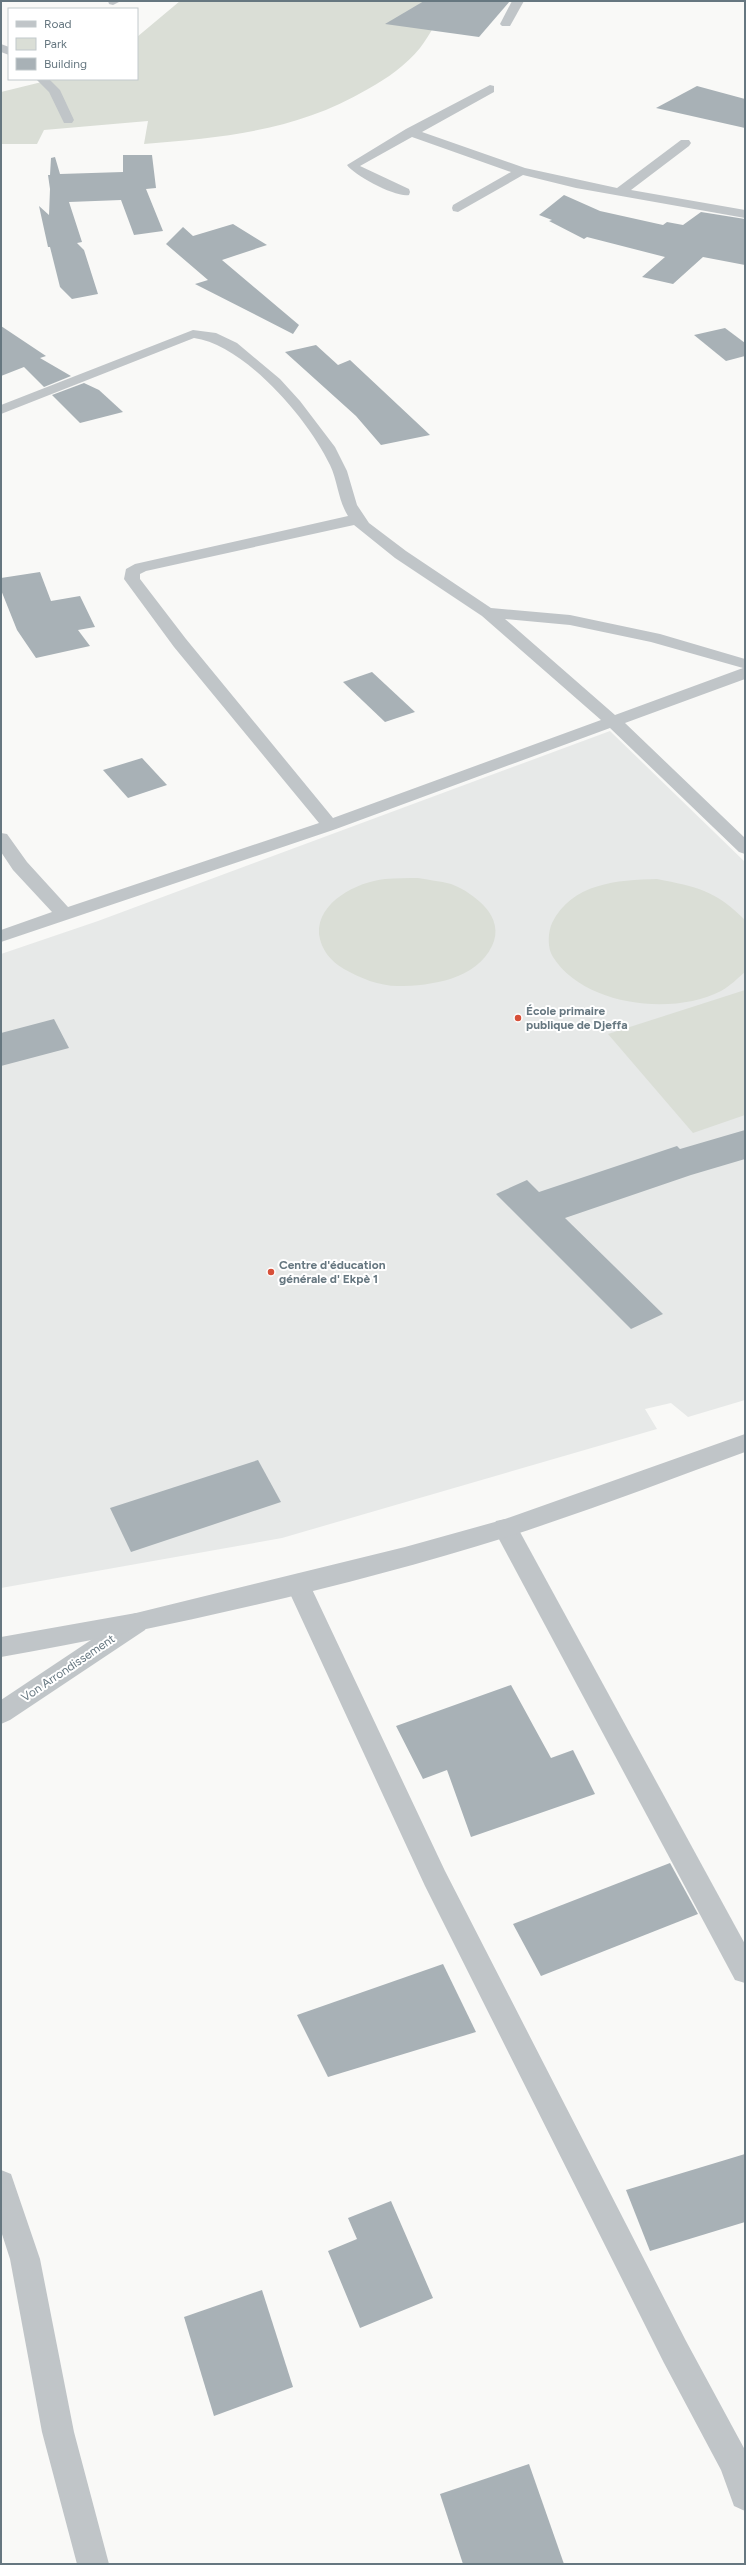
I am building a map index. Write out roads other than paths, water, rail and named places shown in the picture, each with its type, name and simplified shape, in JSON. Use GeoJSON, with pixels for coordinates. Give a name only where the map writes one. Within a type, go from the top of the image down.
{"type":"FeatureCollection","features":[{"type":"Feature","properties":{"kind":"street"},"geometry":{"type":"LineString","coordinates":[[506,24],[518,1]]}},
{"type":"Feature","properties":{"kind":"street"},"geometry":{"type":"LineString","coordinates":[[43,80],[54,90],[68,120]]}},
{"type":"Feature","properties":{"kind":"street"},"geometry":{"type":"LineString","coordinates":[[404,192],[358,171],[353,165],[410,132],[490,89]]}},
{"type":"Feature","properties":{"kind":"street"},"geometry":{"type":"LineString","coordinates":[[410,132],[521,171],[620,192],[691,202],[745,214]]}},
{"type":"Feature","properties":{"kind":"street"},"geometry":{"type":"LineString","coordinates":[[620,192],[685,143]]}},
{"type":"Feature","properties":{"kind":"street"},"geometry":{"type":"LineString","coordinates":[[458,208],[521,171]]}},
{"type":"Feature","properties":{"kind":"street"},"geometry":{"type":"LineString","coordinates":[[1,410],[193,334],[203,333],[212,335],[257,365],[302,410],[338,465],[344,492],[358,519],[402,556],[486,612],[614,720],[745,848]]}},
{"type":"Feature","properties":{"kind":"street"},"geometry":{"type":"LineString","coordinates":[[330,824],[180,643],[132,579],[132,572],[140,567],[358,519]]}},
{"type":"Feature","properties":{"kind":"street"},"geometry":{"type":"LineString","coordinates":[[486,612],[570,620],[654,638],[745,664]]}},
{"type":"Feature","properties":{"kind":"street"},"geometry":{"type":"LineString","coordinates":[[1,936],[330,824],[745,673]]}},
{"type":"Feature","properties":{"kind":"street"},"geometry":{"type":"LineString","coordinates":[[1,838],[20,866],[64,914]]}},
{"type":"Feature","properties":{"kind":"street"},"geometry":{"type":"LineString","coordinates":[[1,1648],[136,1623],[298,1585],[505,1528],[620,1489],[745,1443]]}},
{"type":"Feature","properties":{"kind":"street"},"geometry":{"type":"LineString","coordinates":[[505,1528],[745,1971]]}},
{"type":"Feature","properties":{"kind":"street"},"geometry":{"type":"LineString","coordinates":[[298,1585],[435,1878],[675,2352],[735,2464],[745,2495]]}},
{"type":"Feature","properties":{"kind":"street","name":"Von Arrondissement"},"geometry":{"type":"LineString","coordinates":[[1,1713],[136,1623]]}},
{"type":"Feature","properties":{"kind":"street"},"geometry":{"type":"LineString","coordinates":[[1,2184],[25,2259],[58,2432],[93,2564]]}},
{"type":"Feature","properties":{"kind":"place","name":"École primaire publique de Djeffa"},"geometry":{"type":"Point","coordinates":[518,1018]}},
{"type":"Feature","properties":{"kind":"place","name":"Centre d'éducation générale d' Ekpè 1"},"geometry":{"type":"Point","coordinates":[271,1272]}}]}
